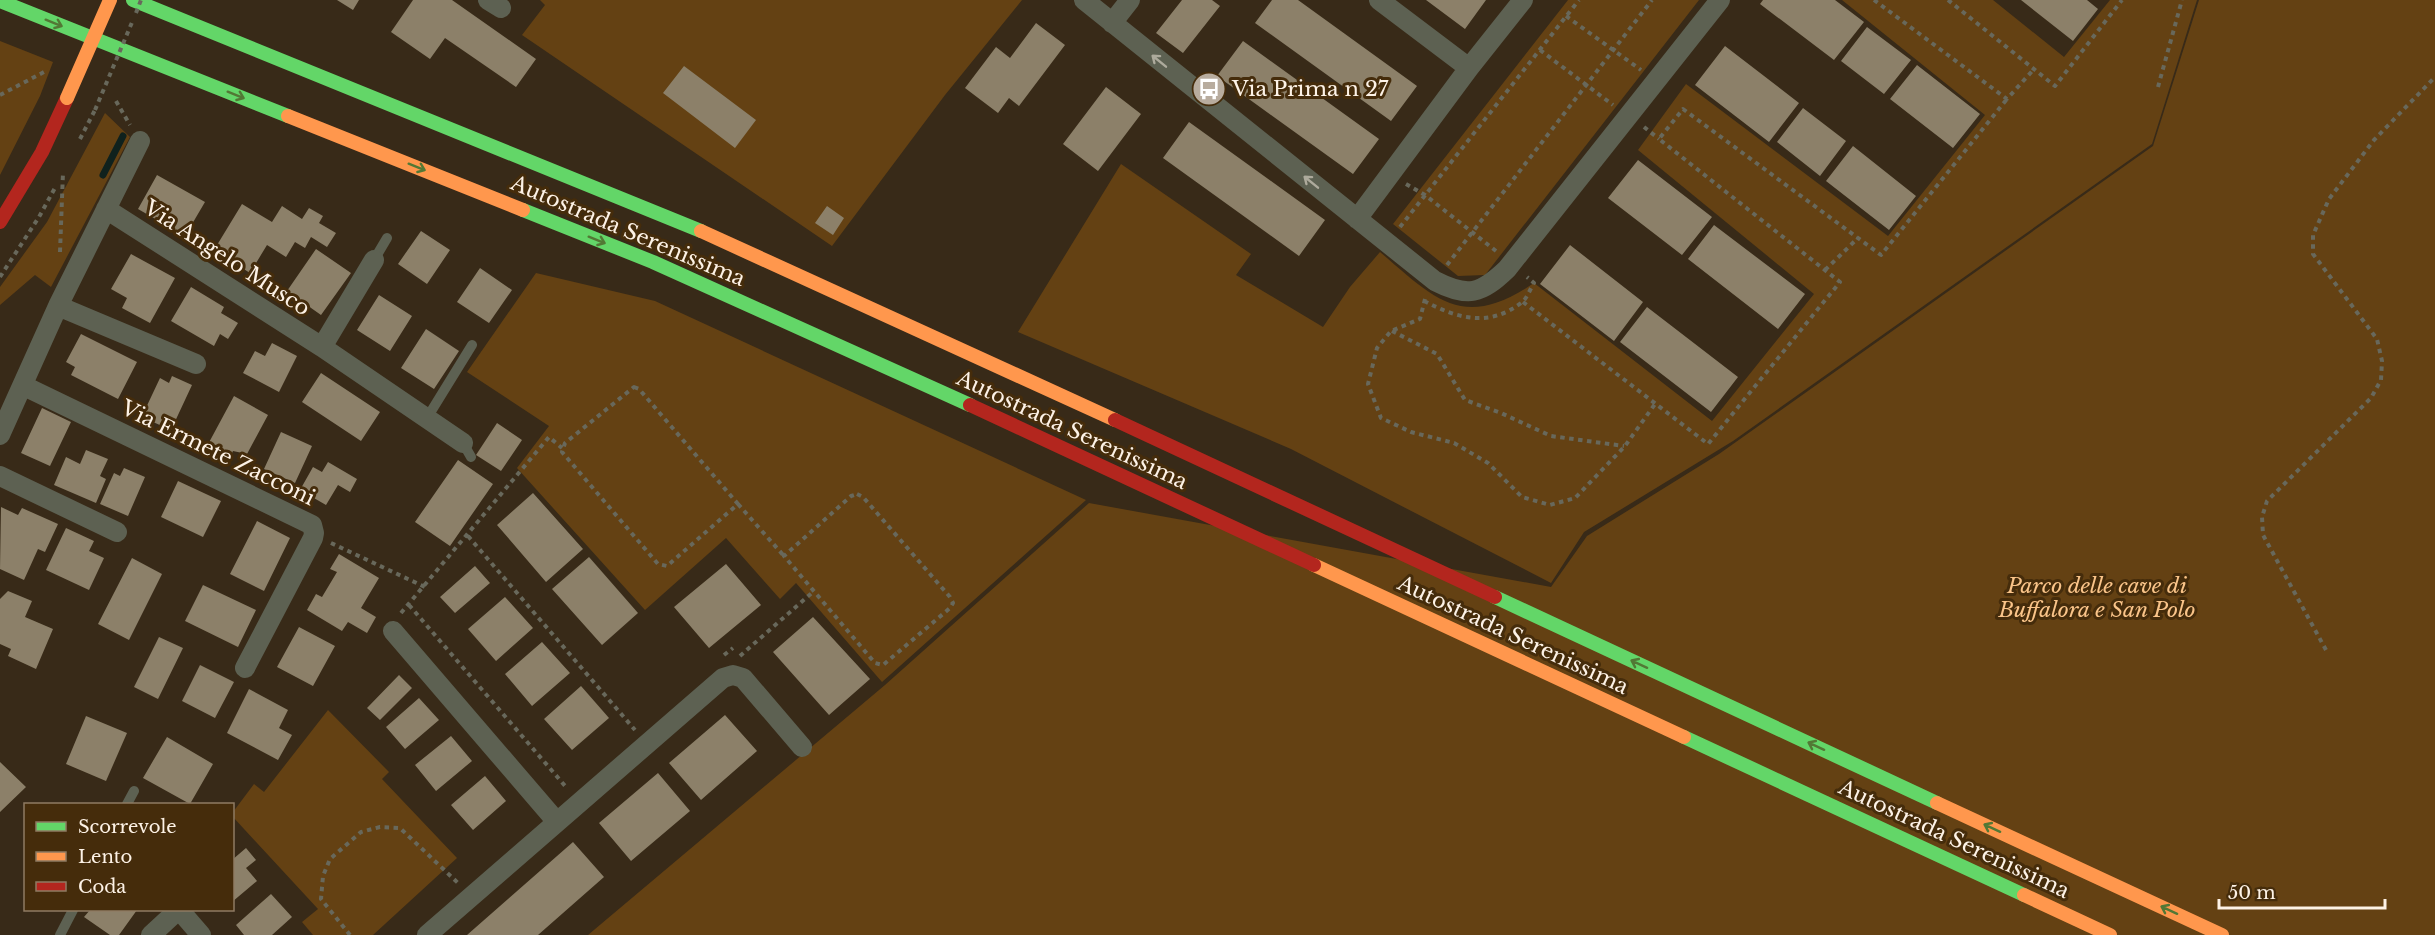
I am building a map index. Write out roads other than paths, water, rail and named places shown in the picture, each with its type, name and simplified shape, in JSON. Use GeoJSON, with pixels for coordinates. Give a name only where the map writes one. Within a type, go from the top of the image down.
{"type":"FeatureCollection","features":[{"type":"Feature","properties":{"kind":"main road"},"geometry":{"type":"LineString","coordinates":[[0,222],[42,152],[110,0]]}},
{"type":"Feature","properties":{"kind":"main road","name":"Autostrada Serenissima"},"geometry":{"type":"LineString","coordinates":[[133,0],[712,236],[1033,382],[2222,935]]}},
{"type":"Feature","properties":{"kind":"main road","name":"Autostrada Serenissima"},"geometry":{"type":"LineString","coordinates":[[0,1],[653,262],[841,345],[2110,935]]}},
{"type":"Feature","properties":{"kind":"street"},"geometry":{"type":"LineString","coordinates":[[1084,0],[1435,281],[1453,290],[1471,292],[1488,286],[1509,266],[1720,0]]}},
{"type":"Feature","properties":{"kind":"street"},"geometry":{"type":"LineString","coordinates":[[1112,23],[1130,0]]}},
{"type":"Feature","properties":{"kind":"street"},"geometry":{"type":"LineString","coordinates":[[1379,0],[1469,68]]}},
{"type":"Feature","properties":{"kind":"street"},"geometry":{"type":"LineString","coordinates":[[1357,219],[1469,68],[1523,0]]}},
{"type":"Feature","properties":{"kind":"street"},"geometry":{"type":"LineString","coordinates":[[0,435],[58,306],[140,141]]}},
{"type":"Feature","properties":{"kind":"street","name":"Via Angelo Musco"},"geometry":{"type":"LineString","coordinates":[[106,209],[322,347],[427,418],[467,450]]}},
{"type":"Feature","properties":{"kind":"street","name":"Via Angelo Musco"},"geometry":{"type":"LineString","coordinates":[[322,347],[374,260]]}},
{"type":"Feature","properties":{"kind":"street"},"geometry":{"type":"LineString","coordinates":[[58,306],[196,364]]}},
{"type":"Feature","properties":{"kind":"street","name":"Via Ermete Zacconi"},"geometry":{"type":"LineString","coordinates":[[24,386],[309,522],[314,533],[245,668]]}},
{"type":"Feature","properties":{"kind":"street"},"geometry":{"type":"LineString","coordinates":[[0,476],[117,532]]}},
{"type":"Feature","properties":{"kind":"street"},"geometry":{"type":"LineString","coordinates":[[394,625],[557,822]]}},
{"type":"Feature","properties":{"kind":"street"},"geometry":{"type":"LineString","coordinates":[[427,935],[723,678],[733,675],[743,678],[802,747]]}},
{"type":"Feature","properties":{"kind":"street"},"geometry":{"type":"LineString","coordinates":[[151,935],[171,911],[182,913],[201,935]]}},
{"type":"Feature","properties":{"kind":"lane"},"geometry":{"type":"LineString","coordinates":[[374,260],[387,238]]}},
{"type":"Feature","properties":{"kind":"lane"},"geometry":{"type":"LineString","coordinates":[[427,418],[472,345]]}},
{"type":"Feature","properties":{"kind":"lane"},"geometry":{"type":"LineString","coordinates":[[128,803],[134,791]]}},
{"type":"Feature","properties":{"kind":"lane"},"geometry":{"type":"LineString","coordinates":[[60,935],[72,911]]}},
{"type":"Feature","properties":{"kind":"waterway"},"geometry":{"type":"LineString","coordinates":[[103,175],[123,136]]}},
{"type":"Feature","properties":{"kind":"place","name":"Via Prima n 27"},"geometry":{"type":"Point","coordinates":[1209,89]}},
{"type":"Feature","properties":{"kind":"park label","name":"Parco delle cave di Buffalora e San Polo"},"geometry":{"type":"Point","coordinates":[2097,598]}}]}
